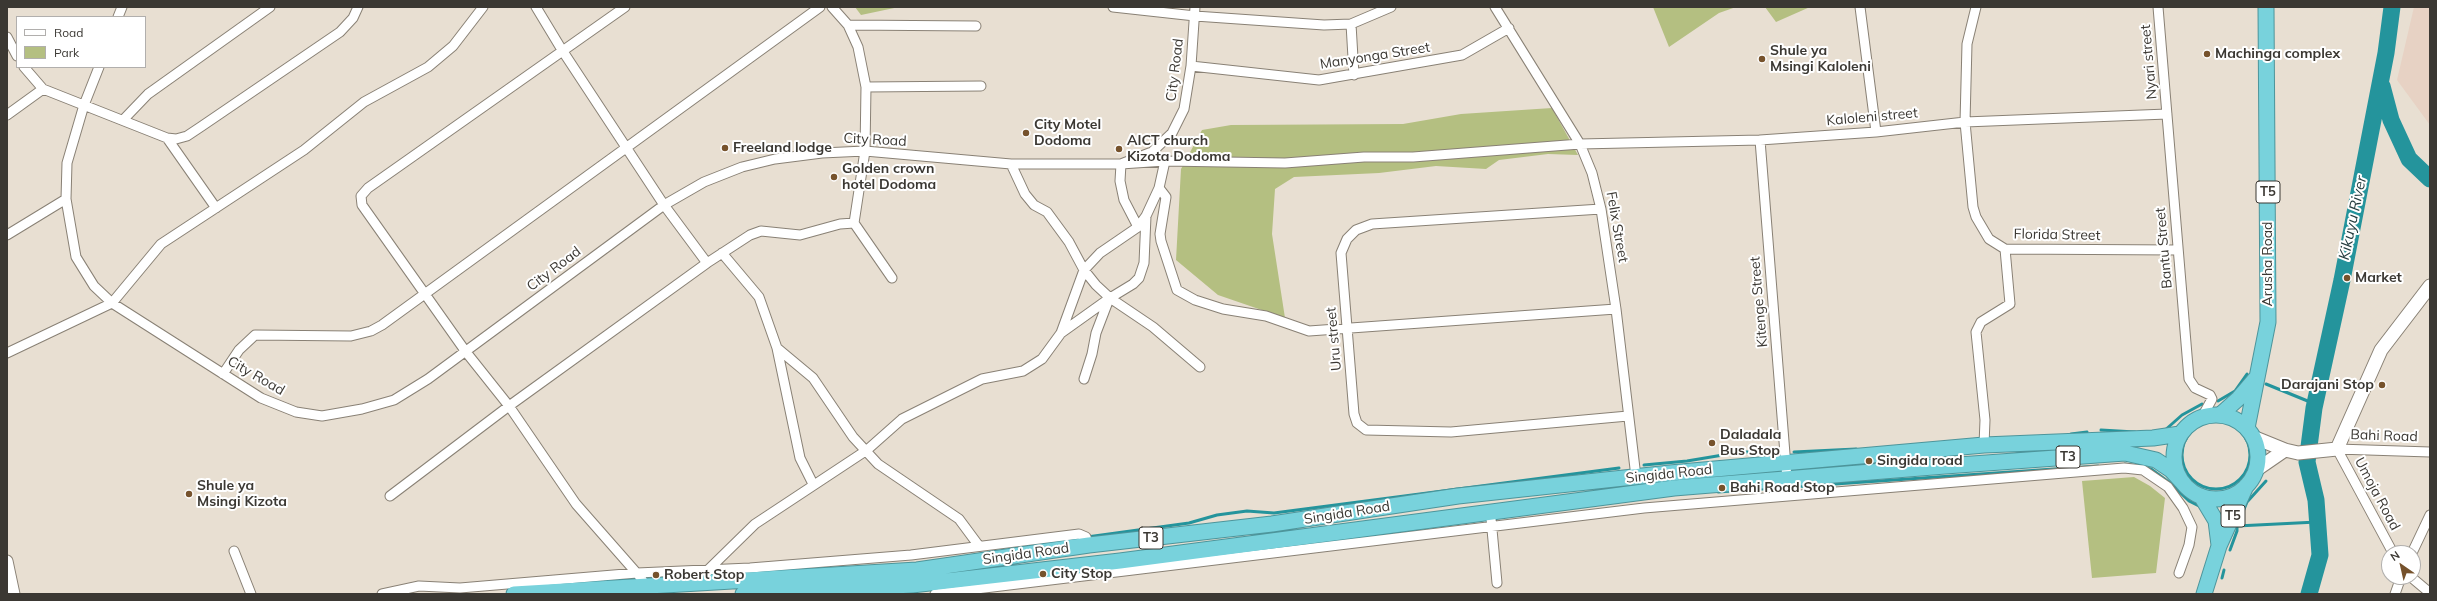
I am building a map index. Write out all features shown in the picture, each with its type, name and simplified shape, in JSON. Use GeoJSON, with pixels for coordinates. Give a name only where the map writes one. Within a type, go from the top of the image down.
{"type":"FeatureCollection","features":[{"type":"Feature","properties":{"kind":"highway","name":"Arusha Road"},"geometry":{"type":"LineString","coordinates":[[2257,377],[2268,322],[2266,7]]}},
{"type":"Feature","properties":{"kind":"highway","name":"T5"},"geometry":{"type":"LineString","coordinates":[[2220,415],[2239,398],[2257,377]]}},
{"type":"Feature","properties":{"kind":"highway","name":"T5"},"geometry":{"type":"LineString","coordinates":[[2204,594],[2219,546],[2246,486],[2256,470],[2258,459],[2250,433],[2257,377]]}},
{"type":"Feature","properties":{"kind":"highway"},"geometry":{"type":"LineString","coordinates":[[2183,483],[2175,465],[2174,454],[2180,434],[2186,427],[2202,417],[2220,415],[2240,422],[2250,433]]}},
{"type":"Feature","properties":{"kind":"highway","name":"Singida Road"},"geometry":{"type":"LineString","coordinates":[[514,594],[642,584],[917,570],[1089,545],[1272,524],[1458,496],[1786,462],[1984,444],[2153,438],[2180,434]]}},
{"type":"Feature","properties":{"kind":"highway","name":"Singida Road"},"geometry":{"type":"LineString","coordinates":[[743,594],[913,589],[1120,561],[1491,519],[1674,488],[1787,479],[2125,453],[2156,460],[2171,470],[2183,483]]}},
{"type":"Feature","properties":{"kind":"highway","name":"T5"},"geometry":{"type":"LineString","coordinates":[[2183,483],[2201,496],[2216,522],[2219,546]]}},
{"type":"Feature","properties":{"kind":"highway","name":"T5"},"geometry":{"type":"LineString","coordinates":[[2201,496],[2225,498],[2237,493],[2246,486]]}},
{"type":"Feature","properties":{"kind":"main road"},"geometry":{"type":"LineString","coordinates":[[2250,433],[2292,452],[2322,452],[2337,449],[2342,433],[2381,350],[2430,286]]}},
{"type":"Feature","properties":{"kind":"main road"},"geometry":{"type":"LineString","coordinates":[[2256,470],[2292,452]]}},
{"type":"Feature","properties":{"kind":"street"},"geometry":{"type":"LineString","coordinates":[[124,119],[148,94],[270,7]]}},
{"type":"Feature","properties":{"kind":"street"},"geometry":{"type":"LineString","coordinates":[[25,68],[43,88],[84,105],[124,119],[167,138],[176,139],[192,133],[340,32],[353,18],[358,7]]}},
{"type":"Feature","properties":{"kind":"street"},"geometry":{"type":"LineString","coordinates":[[7,353],[112,303],[155,250],[304,150],[364,102],[415,76],[440,59],[453,46],[483,7]]}},
{"type":"Feature","properties":{"kind":"street"},"geometry":{"type":"LineString","coordinates":[[536,7],[562,50],[664,205],[707,263]]}},
{"type":"Feature","properties":{"kind":"street"},"geometry":{"type":"LineString","coordinates":[[625,7],[368,188],[361,196],[362,205],[466,352],[509,406],[576,504],[642,584]]}},
{"type":"Feature","properties":{"kind":"street"},"geometry":{"type":"LineString","coordinates":[[223,374],[239,350],[256,335],[363,334],[382,325],[820,7]]}},
{"type":"Feature","properties":{"kind":"street"},"geometry":{"type":"LineString","coordinates":[[832,7],[848,25],[858,47],[866,87],[864,151],[854,223],[892,278]]}},
{"type":"Feature","properties":{"kind":"street"},"geometry":{"type":"LineString","coordinates":[[1113,7],[1195,12],[1324,25],[1351,24],[1391,7]]}},
{"type":"Feature","properties":{"kind":"street","name":"Felix Street"},"geometry":{"type":"LineString","coordinates":[[1495,7],[1580,144],[1592,172],[1601,209],[1616,309],[1636,477]]}},
{"type":"Feature","properties":{"kind":"street"},"geometry":{"type":"LineString","coordinates":[[1860,7],[1876,132]]}},
{"type":"Feature","properties":{"kind":"street","name":"Florida Street"},"geometry":{"type":"LineString","coordinates":[[1976,7],[1967,44],[1965,122],[1976,216],[1989,239],[2005,249],[2178,250]]}},
{"type":"Feature","properties":{"kind":"street","name":"Nyari street"},"geometry":{"type":"LineString","coordinates":[[2158,7],[2167,114]]}},
{"type":"Feature","properties":{"kind":"street","name":"City Road"},"geometry":{"type":"LineString","coordinates":[[99,68],[84,105],[67,164],[66,199],[76,257],[94,286],[112,303],[261,398],[296,412],[322,416],[362,409],[394,400],[428,379],[466,352],[664,205],[704,182],[742,167],[791,157],[864,151],[1011,164],[1121,164],[1152,152],[1172,133],[1184,109],[1191,66],[1195,12]]}},
{"type":"Feature","properties":{"kind":"street"},"geometry":{"type":"LineString","coordinates":[[1351,24],[1354,75]]}},
{"type":"Feature","properties":{"kind":"street"},"geometry":{"type":"LineString","coordinates":[[848,25],[976,26]]}},
{"type":"Feature","properties":{"kind":"street","name":"Manyonga Street"},"geometry":{"type":"LineString","coordinates":[[1191,66],[1320,80],[1462,55],[1509,28]]}},
{"type":"Feature","properties":{"kind":"street"},"geometry":{"type":"LineString","coordinates":[[7,37],[16,54]]}},
{"type":"Feature","properties":{"kind":"street"},"geometry":{"type":"LineString","coordinates":[[866,87],[981,86]]}},
{"type":"Feature","properties":{"kind":"street"},"geometry":{"type":"LineString","coordinates":[[7,115],[43,88]]}},
{"type":"Feature","properties":{"kind":"street","name":"Kaloleni street"},"geometry":{"type":"LineString","coordinates":[[1121,164],[1165,161],[1285,163],[1364,157],[1440,156],[1454,152],[1501,151],[1580,144],[1760,140],[1876,132],[1965,122],[2167,114]]}},
{"type":"Feature","properties":{"kind":"street","name":"Bantu Street"},"geometry":{"type":"LineString","coordinates":[[2167,114],[2190,379],[2195,388],[2210,395],[2212,399],[2202,417]]}},
{"type":"Feature","properties":{"kind":"street"},"geometry":{"type":"LineString","coordinates":[[167,138],[216,208]]}},
{"type":"Feature","properties":{"kind":"street","name":"Kitenge Street"},"geometry":{"type":"LineString","coordinates":[[1760,140],[1787,479]]}},
{"type":"Feature","properties":{"kind":"street"},"geometry":{"type":"LineString","coordinates":[[708,570],[755,524],[813,484],[867,450],[902,419],[982,379],[1023,371],[1042,359],[1061,333],[1084,270],[1100,253],[1138,227],[1146,216],[1160,188],[1165,161]]}},
{"type":"Feature","properties":{"kind":"street"},"geometry":{"type":"LineString","coordinates":[[1011,164],[1025,194],[1034,205],[1047,212],[1069,242],[1084,270],[1110,298],[1153,327],[1200,367]]}},
{"type":"Feature","properties":{"kind":"street"},"geometry":{"type":"LineString","coordinates":[[1121,164],[1120,181],[1124,200],[1138,227]]}},
{"type":"Feature","properties":{"kind":"street"},"geometry":{"type":"LineString","coordinates":[[1160,188],[1166,197],[1160,234],[1161,241],[1177,290],[1195,300],[1223,309],[1266,316],[1309,330],[1616,309]]}},
{"type":"Feature","properties":{"kind":"street"},"geometry":{"type":"LineString","coordinates":[[7,235],[66,199]]}},
{"type":"Feature","properties":{"kind":"street","name":"Uru street"},"geometry":{"type":"LineString","coordinates":[[1601,209],[1372,224],[1356,230],[1347,239],[1341,253],[1354,414],[1357,423],[1366,430],[1451,432],[1628,416]]}},
{"type":"Feature","properties":{"kind":"street"},"geometry":{"type":"LineString","coordinates":[[1061,333],[1110,298],[1133,284],[1141,273],[1144,263],[1146,216]]}},
{"type":"Feature","properties":{"kind":"street"},"geometry":{"type":"LineString","coordinates":[[390,496],[509,406],[722,253],[761,231],[800,235],[840,224],[854,223]]}},
{"type":"Feature","properties":{"kind":"street"},"geometry":{"type":"LineString","coordinates":[[1984,444],[1985,420],[1976,332],[1981,322],[2010,304],[2005,249]]}},
{"type":"Feature","properties":{"kind":"street"},"geometry":{"type":"LineString","coordinates":[[722,253],[759,297],[777,348],[800,458],[813,484]]}},
{"type":"Feature","properties":{"kind":"street"},"geometry":{"type":"LineString","coordinates":[[1084,379],[1092,354],[1096,334],[1110,298]]}},
{"type":"Feature","properties":{"kind":"street"},"geometry":{"type":"LineString","coordinates":[[777,348],[813,378],[847,428],[878,464],[959,519],[979,546]]}},
{"type":"Feature","properties":{"kind":"street","name":"Bahi Road"},"geometry":{"type":"LineString","coordinates":[[2337,449],[2430,452]]}},
{"type":"Feature","properties":{"kind":"street","name":"Umoja Road"},"geometry":{"type":"LineString","coordinates":[[2337,449],[2389,545]]}},
{"type":"Feature","properties":{"kind":"street"},"geometry":{"type":"LineString","coordinates":[[935,594],[1491,519],[2124,468],[2143,470],[2168,487],[2182,508],[2192,527],[2189,545],[2179,573]]}},
{"type":"Feature","properties":{"kind":"street"},"geometry":{"type":"LineString","coordinates":[[2416,545],[2430,515]]}},
{"type":"Feature","properties":{"kind":"street"},"geometry":{"type":"LineString","coordinates":[[1491,519],[1497,583]]}},
{"type":"Feature","properties":{"kind":"street"},"geometry":{"type":"LineString","coordinates":[[382,594],[419,586],[460,588],[642,584],[708,570],[911,555],[1079,534],[1086,536],[1089,545]]}},
{"type":"Feature","properties":{"kind":"street"},"geometry":{"type":"LineString","coordinates":[[234,550],[251,594]]}},
{"type":"Feature","properties":{"kind":"street"},"geometry":{"type":"LineString","coordinates":[[7,560],[14,594]]}},
{"type":"Feature","properties":{"kind":"street"},"geometry":{"type":"LineString","coordinates":[[2420,585],[2430,593]]}},
{"type":"Feature","properties":{"kind":"shaded area"},"geometry":{"type":"Polygon","coordinates":[[[2414,7],[2430,7],[2430,125],[2397,80],[2414,7]]]}},
{"type":"Feature","properties":{"kind":"green space"},"geometry":{"type":"Polygon","coordinates":[[[855,7],[899,7],[861,15],[855,7]]]}},
{"type":"Feature","properties":{"kind":"green space"},"geometry":{"type":"Polygon","coordinates":[[[1653,7],[1736,7],[1719,13],[1669,47],[1653,7]]]}},
{"type":"Feature","properties":{"kind":"green space"},"geometry":{"type":"Polygon","coordinates":[[[1765,7],[1810,7],[1776,22],[1765,7]]]}},
{"type":"Feature","properties":{"kind":"green space"},"geometry":{"type":"Polygon","coordinates":[[[1552,108],[1578,155],[1548,154],[1499,160],[1486,169],[1436,166],[1379,173],[1294,177],[1275,189],[1272,234],[1285,318],[1218,295],[1176,260],[1181,169],[1202,130],[1231,125],[1403,124],[1461,114],[1552,108]]]}},
{"type":"Feature","properties":{"kind":"green space"},"geometry":{"type":"Polygon","coordinates":[[[2134,477],[2150,486],[2165,498],[2156,573],[2092,578],[2082,481],[2134,477]]]}},
{"type":"Feature","properties":{"kind":"waterway","name":"Kikuyu River"},"geometry":{"type":"LineString","coordinates":[[2309,594],[2320,555],[2316,500],[2307,462],[2314,408],[2342,280],[2386,53],[2392,7]]}},
{"type":"Feature","properties":{"kind":"waterway"},"geometry":{"type":"LineString","coordinates":[[2382,86],[2391,120],[2409,159],[2430,179]]}},
{"type":"Feature","properties":{"kind":"waterway"},"geometry":{"type":"LineString","coordinates":[[2218,401],[2235,391],[2247,374]]}},
{"type":"Feature","properties":{"kind":"waterway"},"geometry":{"type":"LineString","coordinates":[[2266,384],[2315,404]]}},
{"type":"Feature","properties":{"kind":"waterway"},"geometry":{"type":"LineString","coordinates":[[2164,431],[2182,415],[2202,404]]}},
{"type":"Feature","properties":{"kind":"waterway"},"geometry":{"type":"LineString","coordinates":[[2209,421],[2223,421],[2235,426],[2245,436],[2250,448],[2250,455],[2250,462],[2245,474],[2235,484],[2223,489],[2209,489],[2197,484],[2187,474],[2182,462],[2182,448],[2187,436],[2197,426],[2209,421]]}},
{"type":"Feature","properties":{"kind":"waterway"},"geometry":{"type":"LineString","coordinates":[[2101,430],[2135,432]]}},
{"type":"Feature","properties":{"kind":"waterway"},"geometry":{"type":"LineString","coordinates":[[2071,434],[2087,432]]}},
{"type":"Feature","properties":{"kind":"waterway"},"geometry":{"type":"LineString","coordinates":[[1794,452],[1856,449]]}},
{"type":"Feature","properties":{"kind":"waterway"},"geometry":{"type":"LineString","coordinates":[[1644,465],[1687,461],[1741,452],[1776,452]]}},
{"type":"Feature","properties":{"kind":"waterway"},"geometry":{"type":"LineString","coordinates":[[2125,464],[2151,469],[2170,483],[2189,501],[2201,507]]}},
{"type":"Feature","properties":{"kind":"waterway"},"geometry":{"type":"LineString","coordinates":[[1718,492],[2098,466]]}},
{"type":"Feature","properties":{"kind":"waterway"},"geometry":{"type":"LineString","coordinates":[[1087,537],[1189,523],[1217,515],[1247,511],[1274,513],[1619,468]]}},
{"type":"Feature","properties":{"kind":"waterway"},"geometry":{"type":"LineString","coordinates":[[2230,550],[2237,531],[2237,526],[2247,502],[2266,481]]}},
{"type":"Feature","properties":{"kind":"waterway"},"geometry":{"type":"LineString","coordinates":[[2237,526],[2317,522]]}},
{"type":"Feature","properties":{"kind":"waterway"},"geometry":{"type":"LineString","coordinates":[[2222,578],[2224,570]]}},
{"type":"Feature","properties":{"kind":"place","name":"Machinga complex"},"geometry":{"type":"Point","coordinates":[2207,54]}},
{"type":"Feature","properties":{"kind":"place","name":"Shule ya Msingi Kaloleni"},"geometry":{"type":"Point","coordinates":[1762,59]}},
{"type":"Feature","properties":{"kind":"place","name":"City Motel Dodoma"},"geometry":{"type":"Point","coordinates":[1026,133]}},
{"type":"Feature","properties":{"kind":"place","name":"Freeland lodge"},"geometry":{"type":"Point","coordinates":[725,148]}},
{"type":"Feature","properties":{"kind":"place","name":"AICT church Kizota Dodoma"},"geometry":{"type":"Point","coordinates":[1119,149]}},
{"type":"Feature","properties":{"kind":"place","name":"Golden crown hotel Dodoma"},"geometry":{"type":"Point","coordinates":[834,177]}},
{"type":"Feature","properties":{"kind":"place","name":"Market"},"geometry":{"type":"Point","coordinates":[2347,278]}},
{"type":"Feature","properties":{"kind":"place","name":"Darajani Stop"},"geometry":{"type":"Point","coordinates":[2382,385]}},
{"type":"Feature","properties":{"kind":"place","name":"Daladala Bus Stop"},"geometry":{"type":"Point","coordinates":[1712,443]}},
{"type":"Feature","properties":{"kind":"place","name":"Singida road"},"geometry":{"type":"Point","coordinates":[1869,461]}},
{"type":"Feature","properties":{"kind":"place","name":"Bahi Road Stop"},"geometry":{"type":"Point","coordinates":[1722,488]}},
{"type":"Feature","properties":{"kind":"place","name":"Shule ya Msingi Kizota"},"geometry":{"type":"Point","coordinates":[189,494]}},
{"type":"Feature","properties":{"kind":"place","name":"City Stop"},"geometry":{"type":"Point","coordinates":[1043,574]}},
{"type":"Feature","properties":{"kind":"place","name":"Robert Stop"},"geometry":{"type":"Point","coordinates":[656,575]}}]}
